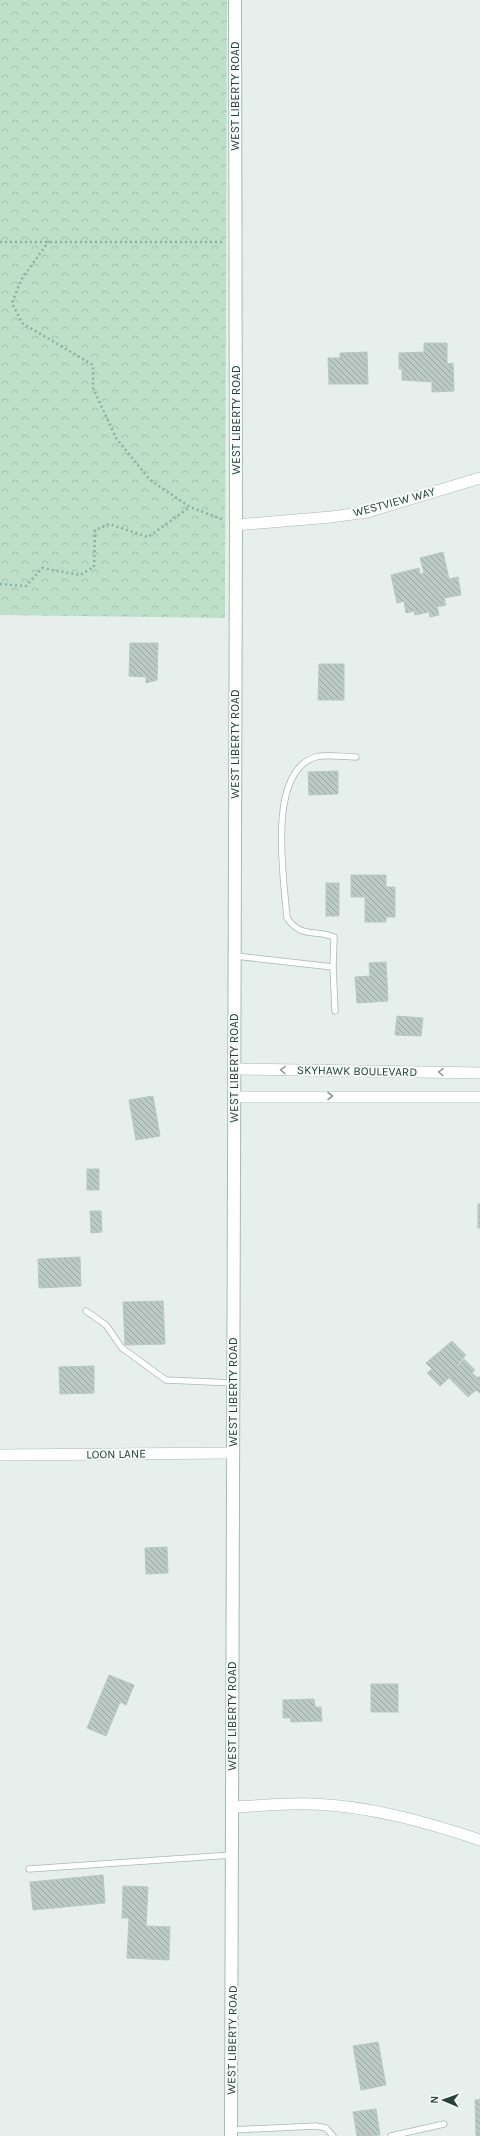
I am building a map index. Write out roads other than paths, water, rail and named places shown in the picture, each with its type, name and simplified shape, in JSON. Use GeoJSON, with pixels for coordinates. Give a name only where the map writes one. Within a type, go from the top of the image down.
{"type":"FeatureCollection","features":[{"type":"Feature","properties":{"kind":"main road","name":"WEST LIBERTY ROAD"},"geometry":{"type":"LineString","coordinates":[[231,2133],[235,1097],[236,0]]}},
{"type":"Feature","properties":{"kind":"street","name":"WESTVIEW WAY"},"geometry":{"type":"LineString","coordinates":[[236,525],[331,517],[367,512],[480,478]]}},
{"type":"Feature","properties":{"kind":"street","name":"SKYHAWK BOULEVARD"},"geometry":{"type":"LineString","coordinates":[[234,1069],[480,1073]]}},
{"type":"Feature","properties":{"kind":"street","name":"SKYHAWK BOULEVARD"},"geometry":{"type":"LineString","coordinates":[[235,1097],[480,1097]]}},
{"type":"Feature","properties":{"kind":"street","name":"LOON LANE"},"geometry":{"type":"LineString","coordinates":[[0,1455],[233,1453]]}},
{"type":"Feature","properties":{"kind":"street"},"geometry":{"type":"LineString","coordinates":[[233,1807],[313,1804],[372,1810],[434,1824],[480,1840]]}},
{"type":"Feature","properties":{"kind":"lane"},"geometry":{"type":"LineString","coordinates":[[335,1011],[333,966],[334,937],[324,933],[303,932],[294,928],[287,918],[280,827],[286,796],[295,773],[303,763],[316,757],[356,757]]}},
{"type":"Feature","properties":{"kind":"lane"},"geometry":{"type":"LineString","coordinates":[[234,956],[333,966]]}},
{"type":"Feature","properties":{"kind":"lane"},"geometry":{"type":"LineString","coordinates":[[86,1311],[106,1325],[122,1348],[166,1380],[233,1382]]}},
{"type":"Feature","properties":{"kind":"lane"},"geometry":{"type":"LineString","coordinates":[[29,1869],[233,1855]]}},
{"type":"Feature","properties":{"kind":"lane"},"geometry":{"type":"LineString","coordinates":[[391,2136],[444,2124]]}},
{"type":"Feature","properties":{"kind":"lane"},"geometry":{"type":"LineString","coordinates":[[231,2133],[316,2126],[326,2128],[333,2136]]}}]}
